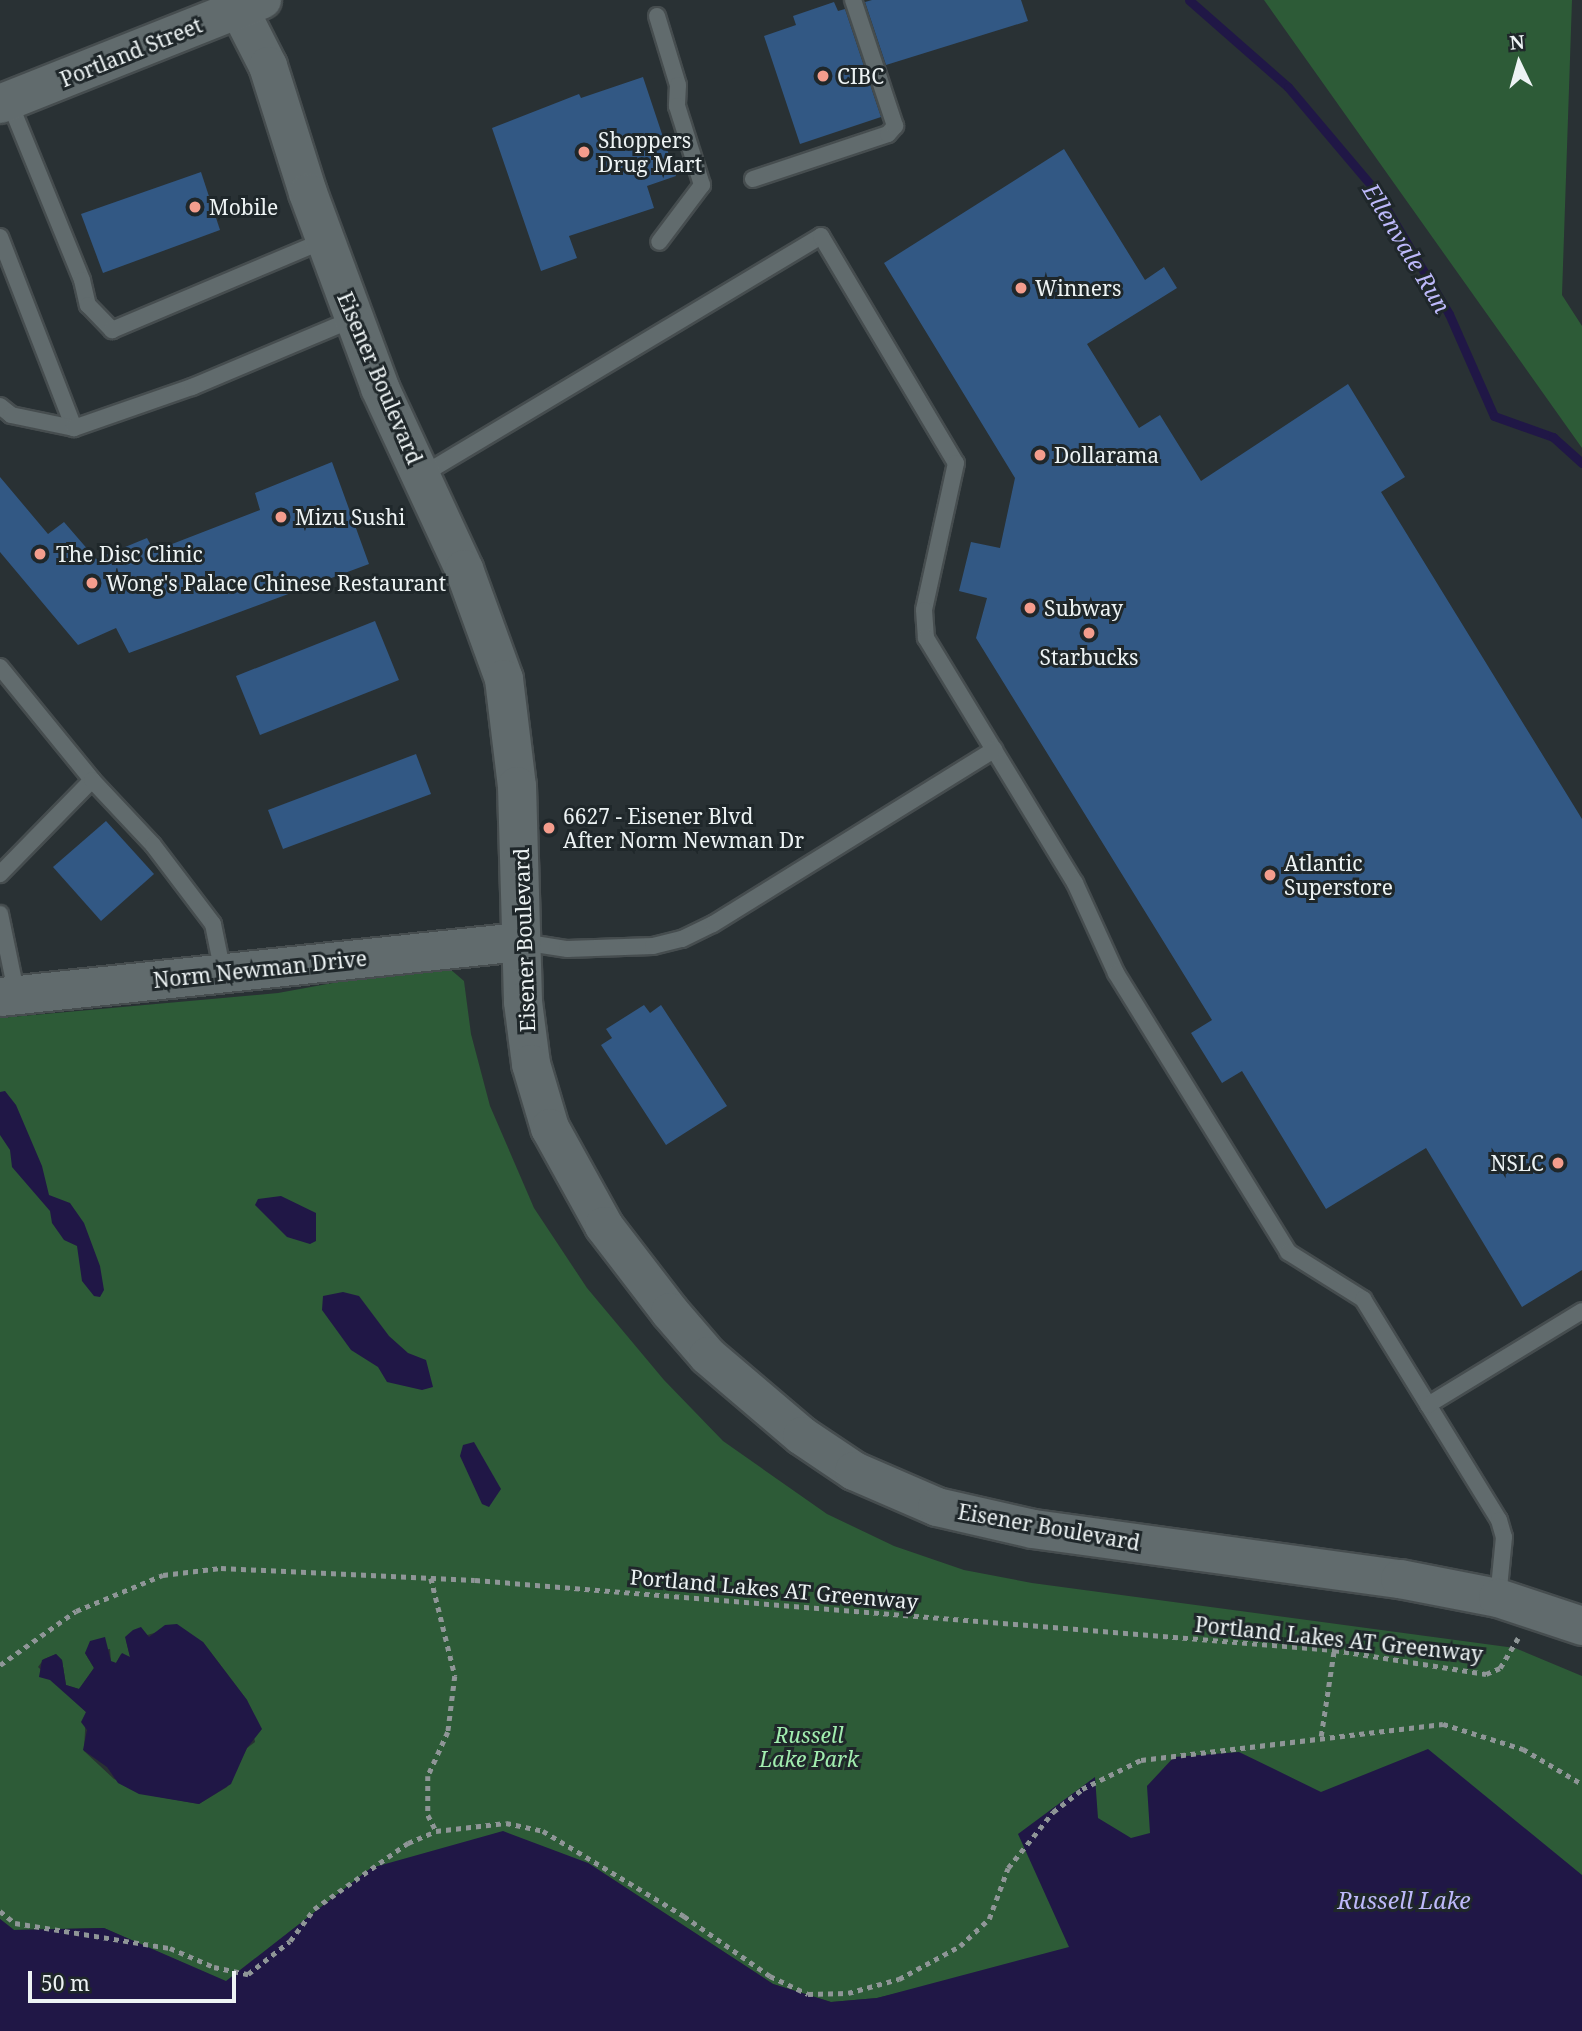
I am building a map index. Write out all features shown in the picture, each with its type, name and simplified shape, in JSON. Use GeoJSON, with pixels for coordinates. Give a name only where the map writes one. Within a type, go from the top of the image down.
{"type":"FeatureCollection","features":[{"type":"Feature","properties":{"kind":"street","name":"Portland Street"},"geometry":{"type":"LineString","coordinates":[[4,102],[250,5]]}},
{"type":"Feature","properties":{"kind":"street","name":"Eisener Boulevard"},"geometry":{"type":"LineString","coordinates":[[250,5],[325,240],[354,320],[464,569],[504,679],[517,786],[520,942],[531,1064],[550,1128],[604,1226],[708,1356],[764,1407],[854,1471],[937,1507],[1033,1529],[1400,1579],[1497,1598],[1582,1626]]}},
{"type":"Feature","properties":{"kind":"street","name":"Norm Newman Drive"},"geometry":{"type":"LineString","coordinates":[[9,997],[520,942]]}},
{"type":"Feature","properties":{"kind":"lane"},"geometry":{"type":"LineString","coordinates":[[753,179],[888,134],[895,126],[853,0]]}},
{"type":"Feature","properties":{"kind":"lane"},"geometry":{"type":"LineString","coordinates":[[657,16],[678,85],[677,106],[702,185],[659,242]]}},
{"type":"Feature","properties":{"kind":"lane"},"geometry":{"type":"LineString","coordinates":[[4,102],[82,280],[88,305],[113,330],[325,240]]}},
{"type":"Feature","properties":{"kind":"lane"},"geometry":{"type":"LineString","coordinates":[[422,475],[821,236],[954,454],[957,472],[923,626],[932,650],[1075,883],[1111,964],[1288,1252],[1363,1299],[1499,1520],[1504,1563],[1497,1598]]}},
{"type":"Feature","properties":{"kind":"lane"},"geometry":{"type":"LineString","coordinates":[[0,237],[74,428]]}},
{"type":"Feature","properties":{"kind":"lane"},"geometry":{"type":"LineString","coordinates":[[0,406],[11,415],[74,428],[192,387],[354,320]]}},
{"type":"Feature","properties":{"kind":"lane"},"geometry":{"type":"LineString","coordinates":[[0,667],[92,780],[153,845],[213,924],[223,973]]}},
{"type":"Feature","properties":{"kind":"lane"},"geometry":{"type":"LineString","coordinates":[[520,942],[567,949],[653,946],[682,939],[725,917],[994,750]]}},
{"type":"Feature","properties":{"kind":"lane"},"geometry":{"type":"LineString","coordinates":[[0,874],[92,780]]}},
{"type":"Feature","properties":{"kind":"lane"},"geometry":{"type":"LineString","coordinates":[[0,914],[9,997]]}},
{"type":"Feature","properties":{"kind":"lane"},"geometry":{"type":"LineString","coordinates":[[1428,1405],[1582,1311]]}},
{"type":"Feature","properties":{"kind":"path","name":"Portland Lakes AT Greenway"},"geometry":{"type":"LineString","coordinates":[[0,1665],[76,1611],[163,1575],[221,1568],[431,1578],[1334,1650],[1486,1674],[1500,1668],[1535,1611]]}},
{"type":"Feature","properties":{"kind":"path"},"geometry":{"type":"LineString","coordinates":[[431,1578],[454,1676],[448,1732],[428,1776],[428,1815],[436,1831]]}},
{"type":"Feature","properties":{"kind":"path"},"geometry":{"type":"LineString","coordinates":[[1321,1736],[1334,1650]]}},
{"type":"Feature","properties":{"kind":"path"},"geometry":{"type":"LineString","coordinates":[[0,1911],[15,1923],[170,1948],[214,1967],[248,1974],[290,1941],[314,1909],[408,1843],[436,1831],[506,1824],[542,1831],[684,1916],[769,1976],[808,1994],[848,1993],[931,1966],[989,1919],[1008,1868],[1053,1812],[1115,1770],[1141,1760],[1321,1736],[1443,1724],[1523,1749],[1582,1784]]}},
{"type":"Feature","properties":{"kind":"green space"},"geometry":{"type":"Polygon","coordinates":[[[1264,0],[1572,0],[1562,295],[1582,326],[1582,448],[1264,0]]]}},
{"type":"Feature","properties":{"kind":"green space","name":"Russell Lake Park"},"geometry":{"type":"Polygon","coordinates":[[[450,969],[464,981],[471,1034],[490,1106],[534,1208],[587,1288],[664,1380],[723,1441],[827,1514],[894,1546],[964,1570],[1032,1583],[1515,1648],[1582,1676],[1582,1910],[1115,1942],[877,1998],[831,2002],[773,1984],[588,1863],[371,1868],[226,1982],[104,1928],[14,1930],[0,1919],[0,1018],[278,993],[371,976],[450,969]],[[142,1630],[126,1640],[130,1657],[121,1654],[116,1663],[111,1662],[110,1649],[85,1653],[94,1668],[79,1689],[66,1685],[62,1660],[56,1654],[44,1659],[38,1667],[86,1712],[84,1751],[114,1779],[154,1796],[199,1804],[227,1787],[247,1748],[255,1742],[247,1700],[203,1642],[161,1631],[144,1636],[142,1630]]]}},
{"type":"Feature","properties":{"kind":"water"},"geometry":{"type":"Polygon","coordinates":[[[5,1091],[16,1105],[42,1166],[49,1195],[70,1203],[84,1223],[100,1266],[104,1290],[100,1297],[94,1296],[82,1281],[77,1246],[64,1240],[52,1223],[50,1211],[12,1167],[10,1150],[0,1135],[0,1092],[5,1091]]]}},
{"type":"Feature","properties":{"kind":"water"},"geometry":{"type":"Polygon","coordinates":[[[281,1196],[316,1213],[316,1241],[310,1244],[287,1237],[255,1205],[258,1199],[281,1196]]]}},
{"type":"Feature","properties":{"kind":"water"},"geometry":{"type":"Polygon","coordinates":[[[343,1292],[359,1296],[389,1336],[408,1353],[426,1360],[433,1387],[422,1390],[387,1382],[378,1367],[351,1350],[322,1310],[323,1296],[343,1292]]]}},
{"type":"Feature","properties":{"kind":"water"},"geometry":{"type":"Polygon","coordinates":[[[474,1442],[501,1489],[489,1507],[482,1504],[460,1456],[463,1445],[474,1442]]]}},
{"type":"Feature","properties":{"kind":"water"},"geometry":{"type":"Polygon","coordinates":[[[177,1624],[203,1642],[247,1700],[262,1729],[247,1748],[231,1784],[199,1804],[139,1794],[118,1783],[107,1767],[83,1750],[87,1730],[81,1722],[86,1712],[50,1680],[39,1677],[42,1660],[56,1654],[62,1660],[66,1685],[79,1689],[94,1668],[85,1653],[90,1641],[105,1637],[111,1661],[116,1663],[122,1653],[130,1657],[125,1637],[133,1630],[141,1627],[149,1637],[165,1625],[177,1624]]]}},
{"type":"Feature","properties":{"kind":"water","name":"Russell Lake"},"geometry":{"type":"Polygon","coordinates":[[[1428,1749],[1582,1875],[1582,2031],[0,2031],[0,1919],[14,1930],[104,1928],[226,1981],[371,1868],[503,1831],[588,1863],[773,1984],[831,2002],[877,1998],[1069,1947],[1018,1834],[1095,1777],[1098,1818],[1131,1838],[1150,1833],[1147,1786],[1174,1757],[1239,1752],[1321,1792],[1428,1749]]]}},
{"type":"Feature","properties":{"kind":"building"},"geometry":{"type":"Polygon","coordinates":[[[1021,0],[1028,21],[886,65],[865,2],[1021,0]]]}},
{"type":"Feature","properties":{"kind":"building","name":"CIBC"},"geometry":{"type":"Polygon","coordinates":[[[834,2],[838,11],[845,9],[881,117],[800,144],[764,36],[796,25],[793,16],[834,2]]]}},
{"type":"Feature","properties":{"kind":"building","name":"Shoppers Drug Mart"},"geometry":{"type":"Polygon","coordinates":[[[643,77],[676,176],[647,186],[654,208],[569,236],[577,258],[541,271],[492,128],[579,94],[581,98],[643,77]]]}},
{"type":"Feature","properties":{"kind":"building"},"geometry":{"type":"Polygon","coordinates":[[[1064,149],[1145,280],[1164,267],[1177,288],[1087,344],[1139,428],[1160,415],[1201,481],[1348,384],[1405,477],[1381,492],[1582,819],[1582,1270],[1522,1307],[1426,1148],[1326,1209],[1242,1071],[1222,1083],[1191,1033],[1212,1020],[976,638],[987,598],[959,591],[971,542],[1000,548],[1015,478],[884,263],[1064,149]]]}},
{"type":"Feature","properties":{"kind":"building"},"geometry":{"type":"Polygon","coordinates":[[[201,172],[220,230],[103,273],[81,214],[201,172]]]}},
{"type":"Feature","properties":{"kind":"building"},"geometry":{"type":"Polygon","coordinates":[[[332,462],[369,564],[129,653],[116,628],[78,645],[0,552],[0,477],[48,534],[64,522],[96,559],[147,538],[154,551],[260,510],[255,493],[332,462]]]}},
{"type":"Feature","properties":{"kind":"building"},"geometry":{"type":"Polygon","coordinates":[[[375,621],[399,680],[260,735],[236,676],[375,621]]]}},
{"type":"Feature","properties":{"kind":"building"},"geometry":{"type":"Polygon","coordinates":[[[416,754],[431,794],[283,849],[268,810],[416,754]]]}},
{"type":"Feature","properties":{"kind":"building"},"geometry":{"type":"Polygon","coordinates":[[[106,821],[154,874],[101,921],[53,867],[106,821]]]}},
{"type":"Feature","properties":{"kind":"building"},"geometry":{"type":"Polygon","coordinates":[[[644,1005],[650,1013],[661,1005],[727,1106],[666,1145],[601,1045],[612,1038],[606,1029],[644,1005]]]}},
{"type":"Feature","properties":{"kind":"waterway","name":"Ellenvale Run"},"geometry":{"type":"LineString","coordinates":[[1189,0],[1288,87],[1376,191],[1449,314],[1494,416],[1553,437],[1582,463]]}},
{"type":"Feature","properties":{"kind":"place","name":"CIBC"},"geometry":{"type":"Point","coordinates":[823,76]}},
{"type":"Feature","properties":{"kind":"place","name":"Shoppers Drug Mart"},"geometry":{"type":"Point","coordinates":[584,152]}},
{"type":"Feature","properties":{"kind":"place","name":"Mobile"},"geometry":{"type":"Point","coordinates":[195,207]}},
{"type":"Feature","properties":{"kind":"place","name":"Winners"},"geometry":{"type":"Point","coordinates":[1021,288]}},
{"type":"Feature","properties":{"kind":"place","name":"Dollarama"},"geometry":{"type":"Point","coordinates":[1040,455]}},
{"type":"Feature","properties":{"kind":"place","name":"Mizu Sushi"},"geometry":{"type":"Point","coordinates":[281,517]}},
{"type":"Feature","properties":{"kind":"place","name":"The Disc Clinic"},"geometry":{"type":"Point","coordinates":[40,554]}},
{"type":"Feature","properties":{"kind":"place","name":"Wong's Palace Chinese Restaurant"},"geometry":{"type":"Point","coordinates":[92,583]}},
{"type":"Feature","properties":{"kind":"place","name":"Subway"},"geometry":{"type":"Point","coordinates":[1030,608]}},
{"type":"Feature","properties":{"kind":"place","name":"Starbucks"},"geometry":{"type":"Point","coordinates":[1089,633]}},
{"type":"Feature","properties":{"kind":"place","name":"6627 - Eisener Blvd After Norm Newman Dr"},"geometry":{"type":"Point","coordinates":[549,828]}},
{"type":"Feature","properties":{"kind":"place","name":"Atlantic Superstore"},"geometry":{"type":"Point","coordinates":[1270,875]}},
{"type":"Feature","properties":{"kind":"place","name":"NSLC"},"geometry":{"type":"Point","coordinates":[1558,1163]}}]}
